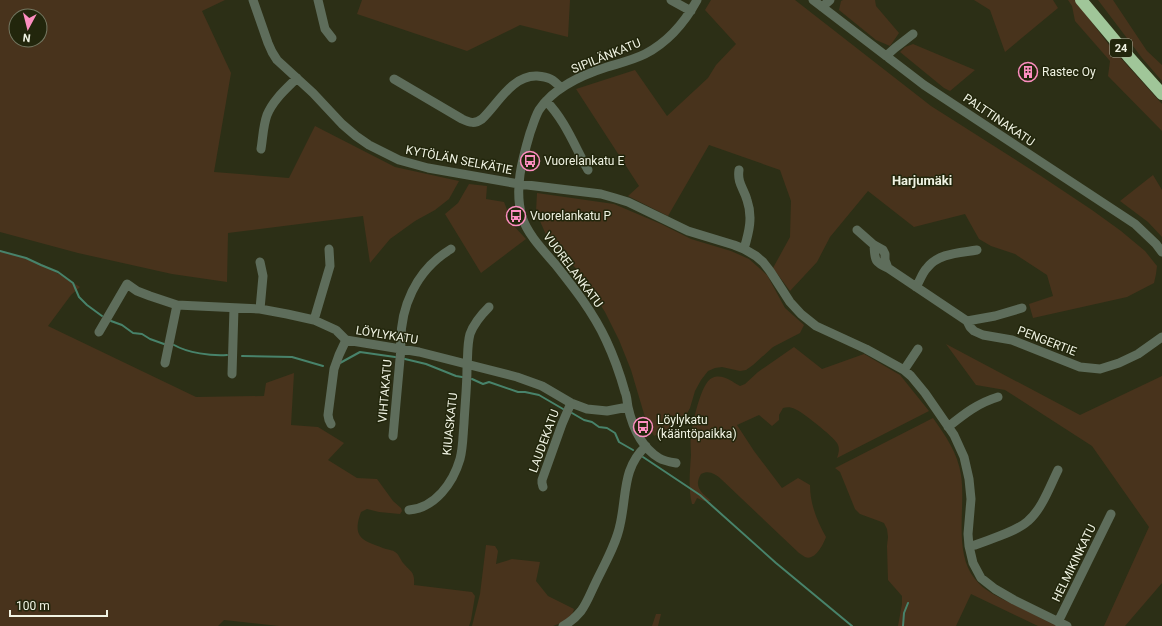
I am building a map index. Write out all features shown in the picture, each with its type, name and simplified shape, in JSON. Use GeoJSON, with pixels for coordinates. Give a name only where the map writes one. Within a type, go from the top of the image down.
{"type":"FeatureCollection","features":[{"type":"Feature","properties":{"kind":"highway","name":"24"},"geometry":{"type":"LineString","coordinates":[[1082,0],[1128,56],[1162,92]]}},
{"type":"Feature","properties":{"kind":"highway","name":"24"},"geometry":{"type":"LineString","coordinates":[[1091,0],[1162,92]]}},
{"type":"Feature","properties":{"kind":"street","name":"KYTÖLÄN SELKÄTIE"},"geometry":{"type":"LineString","coordinates":[[253,0],[276,60],[356,136],[369,146],[384,154],[428,168],[519,184],[601,194],[628,202],[688,231],[744,249],[756,256],[763,262],[790,302],[801,314],[816,326],[866,349],[904,370],[925,392],[954,435],[964,457],[969,480],[969,546],[973,563],[982,578],[995,589],[1067,626]]}},
{"type":"Feature","properties":{"kind":"street"},"geometry":{"type":"LineString","coordinates":[[318,0],[325,29],[332,38]]}},
{"type":"Feature","properties":{"kind":"street"},"geometry":{"type":"LineString","coordinates":[[671,0],[691,12]]}},
{"type":"Feature","properties":{"kind":"street","name":"SIPILÄNKATU"},"geometry":{"type":"LineString","coordinates":[[519,184],[523,159],[534,123],[538,111],[546,101],[561,88],[583,76],[646,54],[680,27],[698,0]]}},
{"type":"Feature","properties":{"kind":"street","name":"PALTTINAKATU"},"geometry":{"type":"LineString","coordinates":[[813,0],[934,92],[1135,224],[1156,244],[1162,252]]}},
{"type":"Feature","properties":{"kind":"street"},"geometry":{"type":"LineString","coordinates":[[822,7],[830,0]]}},
{"type":"Feature","properties":{"kind":"street"},"geometry":{"type":"LineString","coordinates":[[886,56],[913,34]]}},
{"type":"Feature","properties":{"kind":"street"},"geometry":{"type":"LineString","coordinates":[[394,79],[462,119],[473,123],[482,119],[508,89],[522,78],[532,76],[549,78],[561,88]]}},
{"type":"Feature","properties":{"kind":"street"},"geometry":{"type":"LineString","coordinates":[[261,149],[264,125],[272,105],[296,78]]}},
{"type":"Feature","properties":{"kind":"street"},"geometry":{"type":"LineString","coordinates":[[546,101],[561,120],[588,170]]}},
{"type":"Feature","properties":{"kind":"street"},"geometry":{"type":"LineString","coordinates":[[738,170],[738,177],[747,199],[751,215],[744,249]]}},
{"type":"Feature","properties":{"kind":"street","name":"VUORELANKATU"},"geometry":{"type":"LineString","coordinates":[[519,184],[520,207],[526,225],[532,236],[577,292],[598,324],[621,377],[628,407],[638,435],[646,446],[659,458],[676,463]]}},
{"type":"Feature","properties":{"kind":"street","name":"PENGERTIE"},"geometry":{"type":"LineString","coordinates":[[857,230],[874,245],[883,250],[888,268],[967,321],[974,331],[984,335],[1012,340],[1080,367],[1100,369],[1119,364],[1138,354],[1162,337]]}},
{"type":"Feature","properties":{"kind":"street"},"geometry":{"type":"LineString","coordinates":[[314,320],[330,266],[329,249]]}},
{"type":"Feature","properties":{"kind":"street","name":"VIHTAKATU"},"geometry":{"type":"LineString","coordinates":[[393,436],[403,316],[408,300],[421,276],[442,254],[451,249]]}},
{"type":"Feature","properties":{"kind":"street"},"geometry":{"type":"LineString","coordinates":[[916,288],[926,269],[933,261],[945,255],[976,250]]}},
{"type":"Feature","properties":{"kind":"street"},"geometry":{"type":"LineString","coordinates":[[260,262],[263,276],[260,309]]}},
{"type":"Feature","properties":{"kind":"street","name":"LÖYLYKATU"},"geometry":{"type":"LineString","coordinates":[[99,332],[127,284],[150,296],[177,304],[260,309],[314,320],[336,330],[346,340],[401,348],[468,363],[530,381],[554,392],[571,403],[587,409],[597,411],[613,411],[628,407]]}},
{"type":"Feature","properties":{"kind":"street"},"geometry":{"type":"LineString","coordinates":[[165,364],[177,304]]}},
{"type":"Feature","properties":{"kind":"street","name":"KIUASKATU"},"geometry":{"type":"LineString","coordinates":[[409,510],[422,507],[440,495],[448,485],[457,465],[461,451],[468,363],[468,341],[477,320],[489,307]]}},
{"type":"Feature","properties":{"kind":"street"},"geometry":{"type":"LineString","coordinates":[[232,374],[234,308]]}},
{"type":"Feature","properties":{"kind":"street"},"geometry":{"type":"LineString","coordinates":[[967,321],[995,316],[1022,308]]}},
{"type":"Feature","properties":{"kind":"street"},"geometry":{"type":"LineString","coordinates":[[331,424],[328,415],[334,369],[346,340]]}},
{"type":"Feature","properties":{"kind":"street"},"geometry":{"type":"LineString","coordinates":[[904,370],[918,349]]}},
{"type":"Feature","properties":{"kind":"street"},"geometry":{"type":"LineString","coordinates":[[948,427],[976,406],[989,399],[998,397]]}},
{"type":"Feature","properties":{"kind":"street","name":"LAUDEKATU"},"geometry":{"type":"LineString","coordinates":[[543,487],[542,480],[571,403]]}},
{"type":"Feature","properties":{"kind":"street"},"geometry":{"type":"LineString","coordinates":[[563,626],[575,618],[583,609],[609,555],[620,525],[630,468],[639,452],[646,446]]}},
{"type":"Feature","properties":{"kind":"street"},"geometry":{"type":"LineString","coordinates":[[969,546],[1015,529],[1027,522],[1037,511],[1058,470]]}},
{"type":"Feature","properties":{"kind":"street","name":"HELMIKINKATU"},"geometry":{"type":"LineString","coordinates":[[1058,622],[1111,514]]}},
{"type":"Feature","properties":{"kind":"shaded area"},"geometry":{"type":"Polygon","coordinates":[[[0,0],[225,0],[202,11],[231,73],[214,172],[289,178],[315,126],[395,167],[459,181],[449,199],[435,210],[415,221],[390,239],[370,263],[363,216],[228,233],[227,282],[172,274],[78,253],[0,232],[0,0]]]}},
{"type":"Feature","properties":{"kind":"shaded area"},"geometry":{"type":"Polygon","coordinates":[[[362,0],[570,0],[568,37],[520,25],[467,51],[357,14],[362,0]]]}},
{"type":"Feature","properties":{"kind":"shaded area"},"geometry":{"type":"Polygon","coordinates":[[[711,0],[795,0],[931,106],[1041,176],[1121,231],[1145,251],[1157,266],[1154,283],[1127,297],[1033,318],[1029,304],[1053,296],[1047,275],[1015,254],[991,246],[979,239],[965,214],[914,227],[868,191],[830,237],[817,262],[790,291],[773,268],[790,237],[791,201],[780,170],[709,145],[668,216],[628,196],[639,186],[576,89],[635,70],[667,116],[708,78],[716,65],[736,44],[705,10],[711,0]]]}},
{"type":"Feature","properties":{"kind":"shaded area"},"geometry":{"type":"Polygon","coordinates":[[[875,0],[876,6],[899,33],[890,46],[876,40],[839,10],[841,1],[875,0]]]}},
{"type":"Feature","properties":{"kind":"shaded area"},"geometry":{"type":"Polygon","coordinates":[[[974,0],[1053,0],[1058,8],[1005,52],[990,10],[974,0]]]}},
{"type":"Feature","properties":{"kind":"shaded area"},"geometry":{"type":"Polygon","coordinates":[[[1068,0],[1075,0],[1109,45],[1162,104],[1162,131],[1108,76],[1110,61],[1075,21],[1072,6],[1068,0]]]}},
{"type":"Feature","properties":{"kind":"shaded area"},"geometry":{"type":"Polygon","coordinates":[[[1098,0],[1113,0],[1147,51],[1162,65],[1162,81],[1142,58],[1098,0]]]}},
{"type":"Feature","properties":{"kind":"shaded area"},"geometry":{"type":"Polygon","coordinates":[[[913,44],[975,70],[950,91],[944,88],[900,52],[905,47],[913,44]]]}},
{"type":"Feature","properties":{"kind":"shaded area"},"geometry":{"type":"Polygon","coordinates":[[[1153,175],[1162,190],[1162,237],[1148,222],[1120,201],[1153,175]]]}},
{"type":"Feature","properties":{"kind":"shaded area"},"geometry":{"type":"Polygon","coordinates":[[[469,184],[487,186],[486,199],[504,202],[513,225],[526,239],[481,273],[445,214],[458,203],[469,184]]]}},
{"type":"Feature","properties":{"kind":"shaded area"},"geometry":{"type":"Polygon","coordinates":[[[537,193],[614,204],[661,224],[691,239],[731,251],[749,259],[767,275],[785,308],[804,325],[800,333],[773,347],[746,370],[740,371],[722,367],[708,371],[695,391],[690,408],[685,417],[677,424],[654,436],[647,424],[631,370],[619,340],[605,312],[580,273],[547,237],[536,212],[537,193]]]}},
{"type":"Feature","properties":{"kind":"shaded area"},"geometry":{"type":"Polygon","coordinates":[[[0,250],[44,265],[80,287],[71,295],[48,326],[196,397],[264,396],[266,383],[294,373],[291,425],[318,427],[344,443],[328,460],[357,478],[377,479],[393,501],[401,508],[402,511],[400,514],[367,509],[361,512],[358,521],[358,528],[362,538],[371,544],[396,553],[412,573],[414,577],[414,585],[472,592],[475,596],[469,626],[279,626],[224,620],[218,626],[0,626],[0,250]]]}},
{"type":"Feature","properties":{"kind":"shaded area"},"geometry":{"type":"Polygon","coordinates":[[[946,344],[1080,415],[1162,376],[1162,583],[1125,626],[1104,626],[1149,527],[1092,446],[1005,390],[976,385],[946,344]]]}},
{"type":"Feature","properties":{"kind":"shaded area"},"geometry":{"type":"Polygon","coordinates":[[[794,347],[822,369],[864,354],[900,375],[929,411],[837,458],[839,448],[835,440],[794,408],[783,408],[779,415],[779,420],[772,426],[759,415],[737,425],[754,451],[782,488],[798,478],[810,485],[811,499],[815,512],[826,537],[818,552],[809,558],[799,553],[714,474],[707,472],[701,474],[698,483],[700,489],[711,501],[704,501],[697,498],[694,504],[692,504],[690,492],[692,431],[698,404],[704,387],[708,381],[719,376],[726,378],[740,386],[745,384],[758,372],[794,347]]]}},
{"type":"Feature","properties":{"kind":"shaded area"},"geometry":{"type":"Polygon","coordinates":[[[933,418],[954,452],[961,475],[962,543],[968,568],[975,579],[988,591],[1057,626],[1038,626],[971,594],[956,626],[898,626],[902,596],[888,580],[887,529],[884,523],[860,514],[855,509],[840,472],[835,468],[933,418]]]}},
{"type":"Feature","properties":{"kind":"shaded area"},"geometry":{"type":"Polygon","coordinates":[[[486,545],[495,546],[498,551],[496,564],[512,559],[540,562],[536,581],[548,596],[574,609],[572,615],[566,621],[553,626],[472,626],[480,594],[486,545]]]}},
{"type":"Feature","properties":{"kind":"shaded area"},"geometry":{"type":"Polygon","coordinates":[[[656,614],[661,614],[658,626],[652,626],[656,614]]]}},
{"type":"Feature","properties":{"kind":"waterway"},"geometry":{"type":"LineString","coordinates":[[0,251],[26,258],[58,272],[73,283],[79,297],[102,316]]}},
{"type":"Feature","properties":{"kind":"waterway"},"geometry":{"type":"LineString","coordinates":[[111,321],[122,325],[133,333],[142,334],[150,339],[164,344]]}},
{"type":"Feature","properties":{"kind":"waterway"},"geometry":{"type":"LineString","coordinates":[[174,345],[186,350],[200,353],[227,355]]}},
{"type":"Feature","properties":{"kind":"waterway"},"geometry":{"type":"LineString","coordinates":[[340,363],[360,352],[395,357]]}},
{"type":"Feature","properties":{"kind":"waterway"},"geometry":{"type":"LineString","coordinates":[[242,356],[292,357],[323,366]]}},
{"type":"Feature","properties":{"kind":"waterway"},"geometry":{"type":"LineString","coordinates":[[405,359],[426,364],[462,377]]}},
{"type":"Feature","properties":{"kind":"waterway"},"geometry":{"type":"LineString","coordinates":[[472,379],[483,384],[489,382],[518,392],[539,395],[563,409]]}},
{"type":"Feature","properties":{"kind":"waterway"},"geometry":{"type":"LineString","coordinates":[[572,413],[584,420],[592,422],[599,427],[607,428],[615,433],[619,442],[633,450]]}},
{"type":"Feature","properties":{"kind":"waterway"},"geometry":{"type":"LineString","coordinates":[[643,457],[700,495],[776,563],[852,626]]}},
{"type":"Feature","properties":{"kind":"waterway"},"geometry":{"type":"LineString","coordinates":[[903,626],[904,613],[908,603]]}},
{"type":"Feature","properties":{"kind":"place","name":"Rastec Oy"},"geometry":{"type":"Point","coordinates":[1028,72]}},
{"type":"Feature","properties":{"kind":"place","name":"Vuorelankatu E"},"geometry":{"type":"Point","coordinates":[530,161]}},
{"type":"Feature","properties":{"kind":"place","name":"Vuorelankatu P"},"geometry":{"type":"Point","coordinates":[516,216]}},
{"type":"Feature","properties":{"kind":"place","name":"Löylykatu (kääntöpaikka)"},"geometry":{"type":"Point","coordinates":[643,427]}},
{"type":"Feature","properties":{"kind":"district","name":"Harjumäki"},"geometry":{"type":"Point","coordinates":[922,180]}}]}
